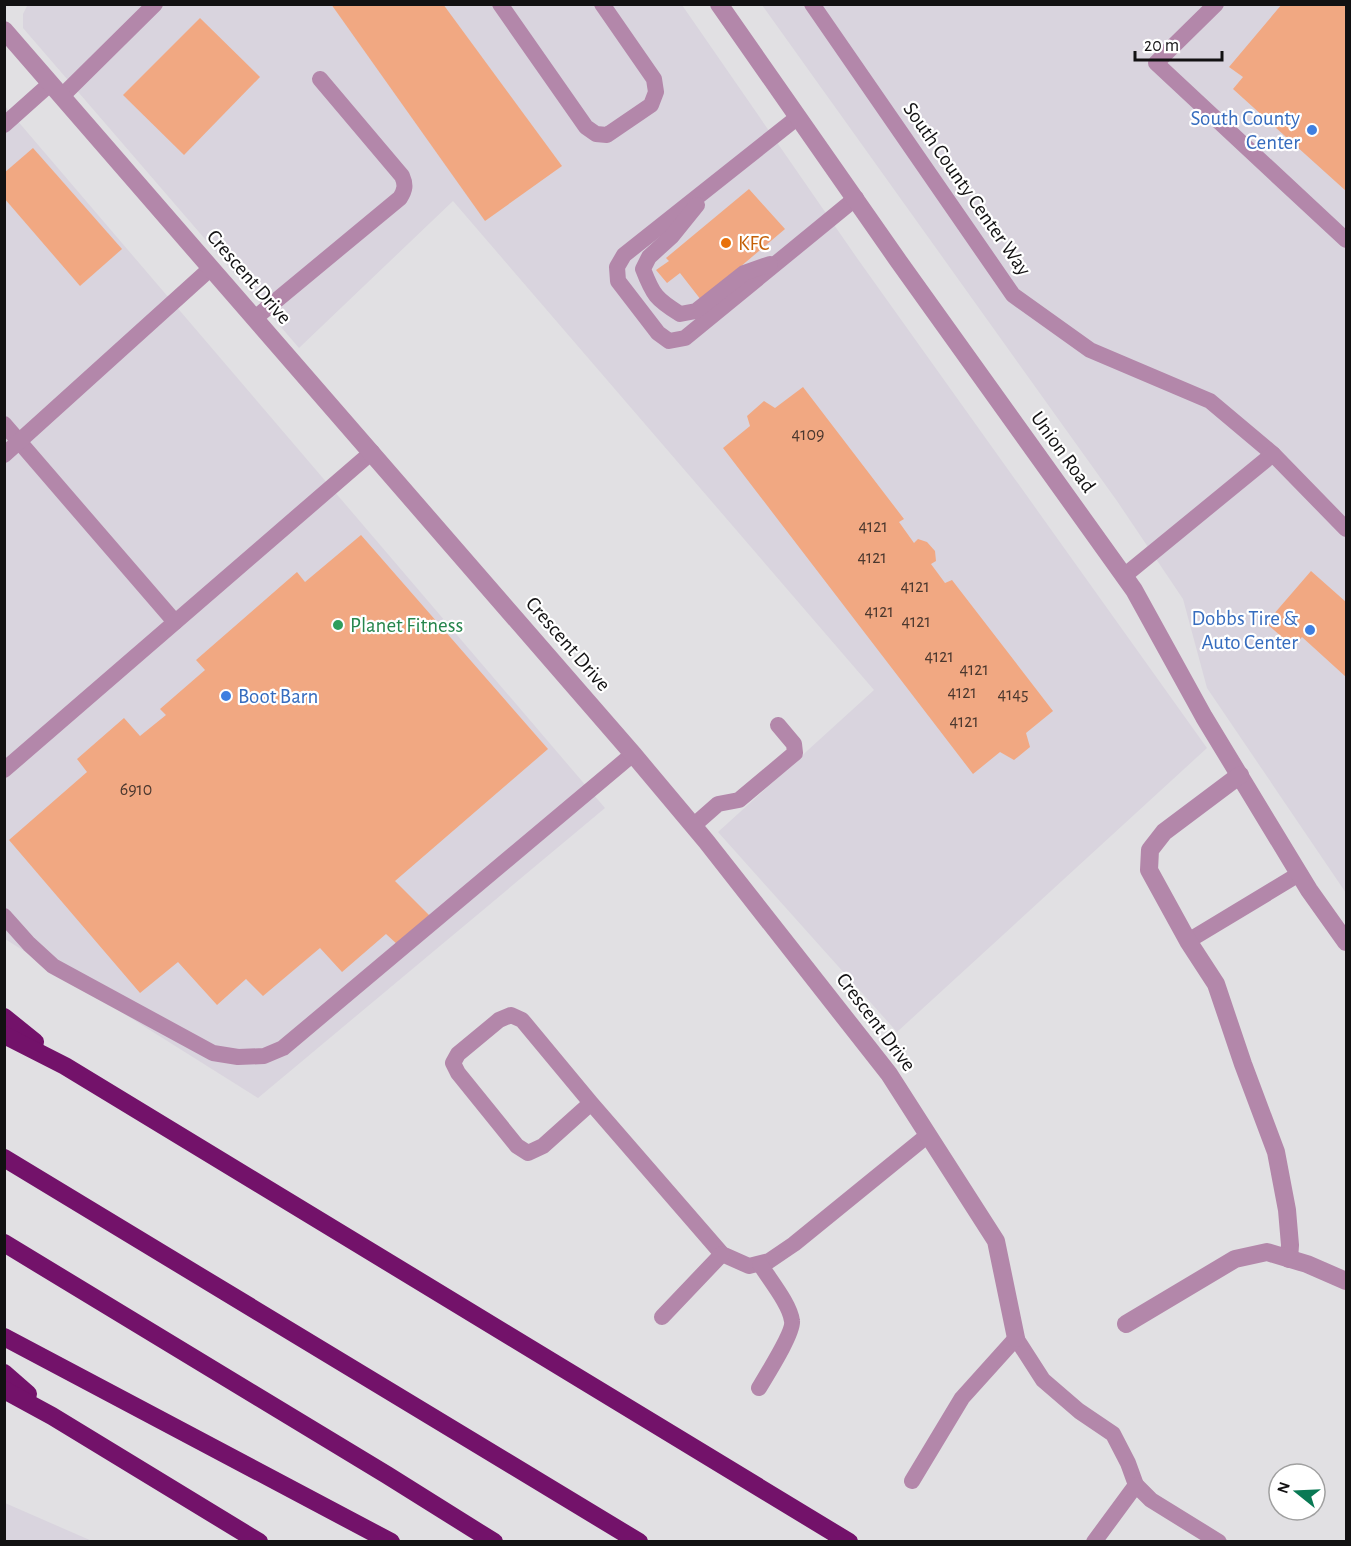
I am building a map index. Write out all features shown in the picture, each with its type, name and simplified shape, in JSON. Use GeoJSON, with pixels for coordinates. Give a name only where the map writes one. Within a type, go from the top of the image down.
{"type":"FeatureCollection","features":[{"type":"Feature","properties":{"kind":"highway"},"geometry":{"type":"LineString","coordinates":[[4,1017],[65,1066]]}},
{"type":"Feature","properties":{"kind":"highway"},"geometry":{"type":"LineString","coordinates":[[4,1035],[65,1066],[849,1542]]}},
{"type":"Feature","properties":{"kind":"highway"},"geometry":{"type":"LineString","coordinates":[[4,1158],[639,1542]]}},
{"type":"Feature","properties":{"kind":"highway"},"geometry":{"type":"LineString","coordinates":[[4,1243],[495,1542]]}},
{"type":"Feature","properties":{"kind":"highway"},"geometry":{"type":"LineString","coordinates":[[4,1337],[391,1542]]}},
{"type":"Feature","properties":{"kind":"highway"},"geometry":{"type":"LineString","coordinates":[[4,1373],[52,1416]]}},
{"type":"Feature","properties":{"kind":"highway"},"geometry":{"type":"LineString","coordinates":[[4,1390],[52,1416],[259,1542]]}},
{"type":"Feature","properties":{"kind":"street","name":"Union Road"},"geometry":{"type":"LineString","coordinates":[[719,4],[904,269],[1134,590],[1204,717],[1299,874],[1347,942]]}},
{"type":"Feature","properties":{"kind":"street","name":"Crescent Drive"},"geometry":{"type":"LineString","coordinates":[[4,30],[633,754],[693,826],[889,1074],[996,1241],[1016,1338]]}},
{"type":"Feature","properties":{"kind":"street"},"geometry":{"type":"LineString","coordinates":[[1240,775],[1164,832],[1150,850],[1149,870],[1188,941],[1216,984],[1276,1152],[1287,1210],[1290,1245],[1288,1259]]}},
{"type":"Feature","properties":{"kind":"street"},"geometry":{"type":"LineString","coordinates":[[1126,1324],[1235,1259],[1268,1252],[1307,1264],[1347,1281]]}},
{"type":"Feature","properties":{"kind":"lane"},"geometry":{"type":"LineString","coordinates":[[4,125],[56,89],[155,4]]}},
{"type":"Feature","properties":{"kind":"lane"},"geometry":{"type":"LineString","coordinates":[[500,4],[586,127],[596,134],[607,135],[651,105],[656,92],[654,79],[602,4]]}},
{"type":"Feature","properties":{"kind":"lane","name":"South County Center Way"},"geometry":{"type":"LineString","coordinates":[[812,4],[1013,295],[1090,350],[1210,401],[1273,454],[1347,529]]}},
{"type":"Feature","properties":{"kind":"lane"},"geometry":{"type":"LineString","coordinates":[[1216,4],[1156,63],[1347,240]]}},
{"type":"Feature","properties":{"kind":"lane"},"geometry":{"type":"LineString","coordinates":[[255,318],[400,198],[404,192],[405,183],[402,176],[320,79]]}},
{"type":"Feature","properties":{"kind":"lane"},"geometry":{"type":"LineString","coordinates":[[798,117],[624,255],[617,267],[618,281],[658,333],[669,341],[685,338],[856,198]]}},
{"type":"Feature","properties":{"kind":"lane"},"geometry":{"type":"LineString","coordinates":[[714,183],[672,236],[649,257],[643,269],[651,290],[663,304],[680,314],[696,311],[744,273],[779,261]]}},
{"type":"Feature","properties":{"kind":"lane"},"geometry":{"type":"LineString","coordinates":[[4,455],[211,268]]}},
{"type":"Feature","properties":{"kind":"lane"},"geometry":{"type":"LineString","coordinates":[[4,424],[175,622]]}},
{"type":"Feature","properties":{"kind":"lane"},"geometry":{"type":"LineString","coordinates":[[4,770],[372,452]]}},
{"type":"Feature","properties":{"kind":"lane"},"geometry":{"type":"LineString","coordinates":[[1124,576],[1273,454]]}},
{"type":"Feature","properties":{"kind":"lane"},"geometry":{"type":"LineString","coordinates":[[693,826],[718,804],[739,800],[795,753],[794,744],[778,725]]}},
{"type":"Feature","properties":{"kind":"lane"},"geometry":{"type":"LineString","coordinates":[[4,916],[53,966],[213,1053],[238,1057],[264,1056],[283,1048],[633,754]]}},
{"type":"Feature","properties":{"kind":"lane"},"geometry":{"type":"LineString","coordinates":[[1188,941],[1299,874]]}},
{"type":"Feature","properties":{"kind":"lane"},"geometry":{"type":"LineString","coordinates":[[591,1103],[543,1146],[528,1153],[517,1146],[458,1073],[453,1063],[458,1054],[499,1020],[511,1015],[522,1020],[722,1254],[749,1266],[769,1261],[794,1244],[928,1135]]}},
{"type":"Feature","properties":{"kind":"lane"},"geometry":{"type":"LineString","coordinates":[[663,1317],[722,1254]]}},
{"type":"Feature","properties":{"kind":"lane"},"geometry":{"type":"LineString","coordinates":[[759,1388],[789,1336],[793,1323],[788,1309],[760,1264]]}},
{"type":"Feature","properties":{"kind":"lane"},"geometry":{"type":"LineString","coordinates":[[912,1481],[962,1398],[1016,1338],[1043,1380],[1079,1411],[1113,1434],[1136,1485],[1151,1500],[1218,1542]]}},
{"type":"Feature","properties":{"kind":"lane"},"geometry":{"type":"LineString","coordinates":[[1094,1542],[1136,1485]]}},
{"type":"Feature","properties":{"kind":"shaded area"},"geometry":{"type":"Polygon","coordinates":[[[28,4],[682,5],[857,258],[1207,748],[897,1032],[718,832],[874,690],[453,201],[299,348],[23,28],[23,14],[28,4]]]}},
{"type":"Feature","properties":{"kind":"shaded area"},"geometry":{"type":"Polygon","coordinates":[[[762,5],[1346,5],[1346,893],[1207,688],[1183,599],[1117,501],[762,5]]]}},
{"type":"Feature","properties":{"kind":"shaded area"},"geometry":{"type":"Polygon","coordinates":[[[4,105],[605,808],[258,1098],[5,939],[4,105]]]}},
{"type":"Feature","properties":{"kind":"shaded area"},"geometry":{"type":"Polygon","coordinates":[[[5,1503],[92,1541],[5,1541],[5,1503]]]}},
{"type":"Feature","properties":{"kind":"building"},"geometry":{"type":"Polygon","coordinates":[[[331,4],[443,4],[562,166],[485,221],[331,4]]]}},
{"type":"Feature","properties":{"kind":"building","name":"South County Center"},"geometry":{"type":"Polygon","coordinates":[[[1282,4],[1346,4],[1346,191],[1233,89],[1243,77],[1229,67],[1282,4]]]}},
{"type":"Feature","properties":{"kind":"building"},"geometry":{"type":"Polygon","coordinates":[[[200,18],[260,77],[184,155],[123,95],[200,18]]]}},
{"type":"Feature","properties":{"kind":"building"},"geometry":{"type":"Polygon","coordinates":[[[33,148],[122,249],[80,286],[4,198],[4,173],[33,148]]]}},
{"type":"Feature","properties":{"kind":"building","name":"KFC"},"geometry":{"type":"Polygon","coordinates":[[[749,189],[785,229],[701,300],[680,273],[667,283],[656,270],[669,261],[666,258],[749,189]]]}},
{"type":"Feature","properties":{"kind":"building"},"geometry":{"type":"Polygon","coordinates":[[[803,387],[904,519],[899,522],[914,543],[918,539],[927,542],[935,551],[936,561],[931,564],[945,583],[952,580],[1053,711],[1026,733],[1030,747],[1014,760],[1000,752],[973,774],[723,448],[750,426],[747,416],[764,401],[775,408],[803,387]]]}},
{"type":"Feature","properties":{"kind":"building"},"geometry":{"type":"Polygon","coordinates":[[[361,535],[548,749],[395,881],[430,916],[398,945],[386,934],[342,972],[320,948],[263,996],[246,979],[217,1005],[178,962],[140,993],[9,840],[87,772],[77,759],[124,718],[140,736],[166,715],[160,709],[205,670],[196,660],[297,572],[305,582],[361,535]]]}},
{"type":"Feature","properties":{"kind":"building","name":"Dobbs Tire & Auto Center"},"geometry":{"type":"Polygon","coordinates":[[[1311,571],[1346,602],[1346,677],[1302,637],[1293,647],[1266,623],[1311,571]]]}},
{"type":"Feature","properties":{"kind":"place","name":"South County Center"},"geometry":{"type":"Point","coordinates":[1312,130]}},
{"type":"Feature","properties":{"kind":"place","name":"KFC"},"geometry":{"type":"Point","coordinates":[726,243]}},
{"type":"Feature","properties":{"kind":"place","name":"Planet Fitness"},"geometry":{"type":"Point","coordinates":[338,625]}},
{"type":"Feature","properties":{"kind":"place","name":"Dobbs Tire & Auto Center"},"geometry":{"type":"Point","coordinates":[1310,630]}},
{"type":"Feature","properties":{"kind":"place","name":"Boot Barn"},"geometry":{"type":"Point","coordinates":[226,696]}}]}
